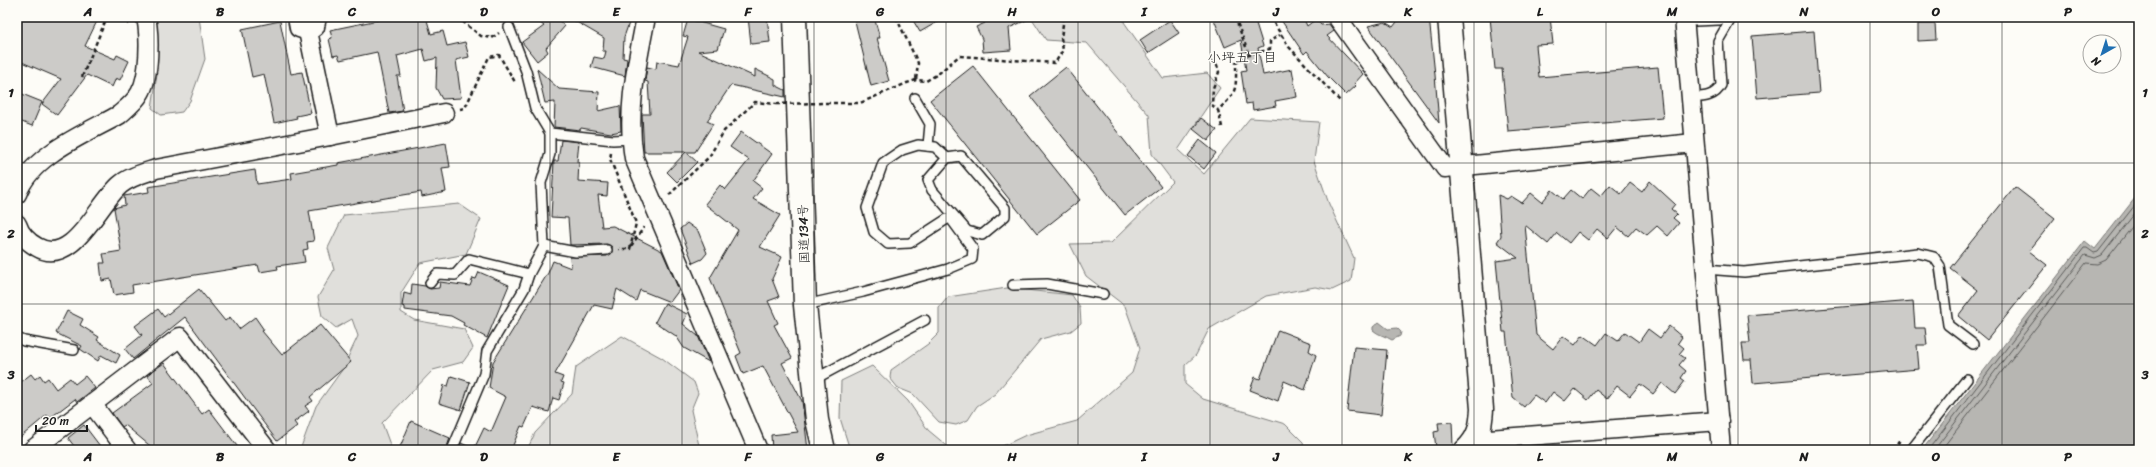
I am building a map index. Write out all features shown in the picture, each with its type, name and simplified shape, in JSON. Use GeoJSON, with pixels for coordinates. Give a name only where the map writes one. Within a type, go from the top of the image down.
{"type":"FeatureCollection","features":[{"type":"Feature","properties":{"kind":"main road","name":"国道134号"},"geometry":{"type":"LineString","coordinates":[[795,17],[805,305],[817,420],[824,450]]}},
{"type":"Feature","properties":{"kind":"main road"},"geometry":{"type":"LineString","coordinates":[[1449,17],[1482,409],[1480,425],[1471,445]]}},
{"type":"Feature","properties":{"kind":"street"},"geometry":{"type":"LineString","coordinates":[[17,194],[25,178],[41,161],[119,115],[130,106],[141,92],[146,80],[149,38],[146,17]]}},
{"type":"Feature","properties":{"kind":"street"},"geometry":{"type":"LineString","coordinates":[[297,17],[299,28],[313,24],[330,136]]}},
{"type":"Feature","properties":{"kind":"street"},"geometry":{"type":"LineString","coordinates":[[646,17],[622,140],[634,158],[657,209],[758,450]]}},
{"type":"Feature","properties":{"kind":"street"},"geometry":{"type":"LineString","coordinates":[[1336,17],[1445,168],[1694,142]]}},
{"type":"Feature","properties":{"kind":"street"},"geometry":{"type":"LineString","coordinates":[[1689,19],[1690,98],[1721,450]]}},
{"type":"Feature","properties":{"kind":"street"},"geometry":{"type":"LineString","coordinates":[[17,224],[22,234],[33,245],[47,251],[61,250],[68,246],[80,234],[120,185],[133,177],[156,169],[444,113]]}},
{"type":"Feature","properties":{"kind":"street"},"geometry":{"type":"LineString","coordinates":[[32,450],[180,338],[267,450]]}},
{"type":"Feature","properties":{"kind":"street"},"geometry":{"type":"LineString","coordinates":[[92,404],[127,450]]}},
{"type":"Feature","properties":{"kind":"street"},"geometry":{"type":"LineString","coordinates":[[1471,445],[1719,421]]}},
{"type":"Feature","properties":{"kind":"lane"},"geometry":{"type":"LineString","coordinates":[[1689,19],[1719,20],[1726,17]]}},
{"type":"Feature","properties":{"kind":"lane"},"geometry":{"type":"LineString","coordinates":[[1690,98],[1710,95],[1717,92],[1721,85],[1718,41],[1732,17]]}},
{"type":"Feature","properties":{"kind":"lane"},"geometry":{"type":"LineString","coordinates":[[452,450],[484,374],[487,351],[524,289],[529,274],[544,246],[541,183],[550,154],[550,133],[535,108],[526,71],[509,27]]}},
{"type":"Feature","properties":{"kind":"lane"},"geometry":{"type":"LineString","coordinates":[[915,98],[930,124],[928,146]]}},
{"type":"Feature","properties":{"kind":"lane"},"geometry":{"type":"LineString","coordinates":[[550,133],[622,140]]}},
{"type":"Feature","properties":{"kind":"lane"},"geometry":{"type":"LineString","coordinates":[[805,305],[863,292],[940,271],[972,259],[973,249],[951,219],[947,219],[910,243],[888,244],[874,232],[867,208],[883,163],[902,150],[918,145],[935,147],[947,158]]}},
{"type":"Feature","properties":{"kind":"lane"},"geometry":{"type":"LineString","coordinates":[[961,156],[1005,208],[1005,216],[982,235],[967,231],[932,190],[928,180],[947,158],[961,156]]}},
{"type":"Feature","properties":{"kind":"lane"},"geometry":{"type":"LineString","coordinates":[[544,246],[576,252],[607,250]]}},
{"type":"Feature","properties":{"kind":"lane"},"geometry":{"type":"LineString","coordinates":[[1705,269],[1744,272],[1918,253],[1934,257],[1940,266],[1948,325],[1973,344]]}},
{"type":"Feature","properties":{"kind":"lane"},"geometry":{"type":"LineString","coordinates":[[430,283],[437,274],[455,275],[469,259],[529,274]]}},
{"type":"Feature","properties":{"kind":"lane"},"geometry":{"type":"LineString","coordinates":[[1013,285],[1047,284],[1103,294]]}},
{"type":"Feature","properties":{"kind":"lane"},"geometry":{"type":"LineString","coordinates":[[812,381],[925,320]]}},
{"type":"Feature","properties":{"kind":"lane"},"geometry":{"type":"LineString","coordinates":[[17,338],[24,341],[74,350]]}},
{"type":"Feature","properties":{"kind":"lane"},"geometry":{"type":"LineString","coordinates":[[1912,450],[1967,379]]}},
{"type":"Feature","properties":{"kind":"path"},"geometry":{"type":"LineString","coordinates":[[82,77],[107,17]]}},
{"type":"Feature","properties":{"kind":"path"},"geometry":{"type":"LineString","coordinates":[[115,17],[130,25]]}},
{"type":"Feature","properties":{"kind":"path"},"geometry":{"type":"LineString","coordinates":[[457,17],[481,36],[492,38],[509,27]]}},
{"type":"Feature","properties":{"kind":"path"},"geometry":{"type":"LineString","coordinates":[[896,17],[918,63],[916,80]]}},
{"type":"Feature","properties":{"kind":"path"},"geometry":{"type":"LineString","coordinates":[[630,248],[657,209],[709,157],[724,131],[755,102],[776,104],[860,103],[916,80],[926,81],[932,79],[959,56],[1055,62],[1063,50],[1062,38],[1064,17]]}},
{"type":"Feature","properties":{"kind":"path"},"geometry":{"type":"LineString","coordinates":[[1235,17],[1249,55]]}},
{"type":"Feature","properties":{"kind":"path"},"geometry":{"type":"LineString","coordinates":[[1270,17],[1289,47],[1340,101]]}},
{"type":"Feature","properties":{"kind":"path"},"geometry":{"type":"LineString","coordinates":[[1218,110],[1232,98],[1236,87],[1236,63],[1249,55],[1270,49],[1270,41],[1280,35]]}},
{"type":"Feature","properties":{"kind":"path"},"geometry":{"type":"LineString","coordinates":[[444,113],[465,108],[489,57],[499,55],[517,85]]}},
{"type":"Feature","properties":{"kind":"path"},"geometry":{"type":"LineString","coordinates":[[1210,61],[1217,65],[1220,72],[1214,88],[1212,105],[1218,110],[1222,127]]}},
{"type":"Feature","properties":{"kind":"path"},"geometry":{"type":"LineString","coordinates":[[622,140],[610,159],[636,223],[630,248]]}},
{"type":"Feature","properties":{"kind":"path"},"geometry":{"type":"LineString","coordinates":[[607,250],[630,248]]}},
{"type":"Feature","properties":{"kind":"shaded area"},"geometry":{"type":"Polygon","coordinates":[[[146,17],[199,17],[205,59],[190,101],[182,112],[161,115],[152,108],[157,74],[146,17]]]}},
{"type":"Feature","properties":{"kind":"shaded area"},"geometry":{"type":"Polygon","coordinates":[[[1031,17],[1126,17],[1124,22],[1163,78],[1207,73],[1220,88],[1178,150],[1204,174],[1250,118],[1319,122],[1314,161],[1329,204],[1354,258],[1351,281],[1332,290],[1315,287],[1266,296],[1209,329],[1196,355],[1185,365],[1185,384],[1203,399],[1285,424],[1303,442],[1304,450],[994,450],[1026,435],[1077,421],[1132,373],[1140,348],[1125,306],[1086,276],[1070,244],[1111,243],[1173,182],[1152,154],[1149,115],[1087,43],[1046,40],[1031,17]]]}},
{"type":"Feature","properties":{"kind":"shaded area"},"geometry":{"type":"Polygon","coordinates":[[[459,204],[481,219],[466,254],[420,263],[401,293],[401,312],[414,320],[464,329],[473,348],[463,362],[433,370],[382,423],[392,450],[300,450],[316,406],[342,370],[358,336],[352,319],[336,328],[322,316],[318,297],[334,270],[328,248],[344,215],[459,204]]]}},
{"type":"Feature","properties":{"kind":"shaded area"},"geometry":{"type":"Polygon","coordinates":[[[1007,288],[1072,295],[1080,308],[1081,323],[1071,331],[1041,339],[995,394],[977,406],[968,420],[956,425],[939,422],[913,394],[898,388],[890,378],[891,370],[928,344],[939,333],[939,308],[948,297],[1007,288]]]}},
{"type":"Feature","properties":{"kind":"shaded area"},"geometry":{"type":"Polygon","coordinates":[[[622,336],[662,358],[694,382],[698,393],[691,410],[700,450],[527,450],[535,433],[572,394],[576,367],[622,336]]]}},
{"type":"Feature","properties":{"kind":"shaded area"},"geometry":{"type":"Polygon","coordinates":[[[872,366],[908,401],[928,430],[952,450],[850,450],[840,418],[841,381],[872,366]]]}},
{"type":"Feature","properties":{"kind":"water"},"geometry":{"type":"Polygon","coordinates":[[[2139,193],[2139,450],[1922,450],[2085,241],[2095,249],[2139,193]]]}},
{"type":"Feature","properties":{"kind":"water"},"geometry":{"type":"Polygon","coordinates":[[[1379,322],[1388,329],[1397,328],[1401,332],[1400,336],[1392,340],[1375,332],[1373,327],[1379,322]]]}},
{"type":"Feature","properties":{"kind":"building"},"geometry":{"type":"Polygon","coordinates":[[[17,17],[99,17],[85,46],[115,59],[117,55],[129,61],[120,80],[116,78],[112,87],[87,75],[57,115],[42,104],[61,79],[17,60],[17,17]]]}},
{"type":"Feature","properties":{"kind":"building"},"geometry":{"type":"Polygon","coordinates":[[[376,17],[426,17],[431,34],[443,31],[447,46],[465,42],[469,57],[456,60],[461,98],[442,99],[436,88],[437,58],[426,61],[423,49],[397,56],[401,76],[397,76],[403,111],[389,113],[377,52],[340,60],[338,55],[333,56],[329,39],[332,38],[330,30],[378,20],[376,17]]]}},
{"type":"Feature","properties":{"kind":"building"},"geometry":{"type":"Polygon","coordinates":[[[533,17],[555,17],[565,26],[546,48],[548,52],[537,61],[522,42],[544,26],[533,17]]]}},
{"type":"Feature","properties":{"kind":"building"},"geometry":{"type":"Polygon","coordinates":[[[568,17],[631,17],[624,37],[623,58],[627,59],[625,76],[591,67],[594,57],[604,59],[606,51],[603,51],[604,38],[568,17]]]}},
{"type":"Feature","properties":{"kind":"building"},"geometry":{"type":"Polygon","coordinates":[[[748,17],[767,17],[770,42],[751,44],[748,17]]]}},
{"type":"Feature","properties":{"kind":"building"},"geometry":{"type":"Polygon","coordinates":[[[854,17],[874,17],[880,38],[877,38],[889,81],[871,86],[854,17]]]}},
{"type":"Feature","properties":{"kind":"building"},"geometry":{"type":"Polygon","coordinates":[[[911,17],[946,17],[920,32],[911,17]]]}},
{"type":"Feature","properties":{"kind":"building"},"geometry":{"type":"Polygon","coordinates":[[[982,17],[1033,17],[1009,28],[1011,50],[983,52],[982,39],[976,27],[985,23],[982,17]]]}},
{"type":"Feature","properties":{"kind":"building"},"geometry":{"type":"Polygon","coordinates":[[[1213,17],[1254,17],[1263,46],[1258,48],[1263,75],[1292,69],[1297,97],[1275,101],[1276,106],[1253,110],[1252,103],[1246,104],[1241,71],[1246,70],[1241,40],[1225,47],[1213,17]]]}},
{"type":"Feature","properties":{"kind":"building"},"geometry":{"type":"Polygon","coordinates":[[[1279,17],[1303,17],[1307,26],[1316,19],[1321,25],[1329,24],[1334,31],[1327,36],[1363,74],[1354,84],[1356,86],[1346,95],[1328,77],[1307,51],[1304,54],[1279,17]]]}},
{"type":"Feature","properties":{"kind":"building"},"geometry":{"type":"Polygon","coordinates":[[[1429,17],[1439,123],[1368,26],[1385,22],[1393,27],[1400,18],[1429,17]]]}},
{"type":"Feature","properties":{"kind":"building"},"geometry":{"type":"Polygon","coordinates":[[[1490,17],[1550,17],[1553,44],[1536,45],[1539,77],[1658,67],[1663,118],[1508,131],[1502,69],[1495,69],[1490,17]]]}},
{"type":"Feature","properties":{"kind":"building"},"geometry":{"type":"Polygon","coordinates":[[[688,19],[724,29],[718,49],[698,51],[755,77],[755,69],[775,79],[775,85],[785,90],[785,97],[731,85],[707,121],[713,124],[695,152],[644,152],[642,114],[650,114],[648,82],[645,81],[647,67],[656,69],[657,61],[679,65],[688,37],[683,36],[688,19]]]}},
{"type":"Feature","properties":{"kind":"building"},"geometry":{"type":"Polygon","coordinates":[[[1170,20],[1179,33],[1148,53],[1140,40],[1170,20]]]}},
{"type":"Feature","properties":{"kind":"building"},"geometry":{"type":"Polygon","coordinates":[[[280,21],[291,74],[302,72],[311,113],[274,123],[264,74],[252,77],[242,29],[280,21]]]}},
{"type":"Feature","properties":{"kind":"building"},"geometry":{"type":"Polygon","coordinates":[[[1918,24],[1935,24],[1936,40],[1918,41],[1918,24]]]}},
{"type":"Feature","properties":{"kind":"building"},"geometry":{"type":"Polygon","coordinates":[[[1814,31],[1819,93],[1757,98],[1752,36],[1814,31]]]}},
{"type":"Feature","properties":{"kind":"building"},"geometry":{"type":"Polygon","coordinates":[[[973,66],[1080,200],[1037,234],[930,100],[973,66]]]}},
{"type":"Feature","properties":{"kind":"building"},"geometry":{"type":"Polygon","coordinates":[[[1066,67],[1161,187],[1125,215],[1030,96],[1066,67]]]}},
{"type":"Feature","properties":{"kind":"building"},"geometry":{"type":"Polygon","coordinates":[[[537,69],[559,89],[599,92],[598,111],[620,106],[621,131],[611,133],[581,128],[580,130],[554,127],[555,102],[545,103],[537,69]]]}},
{"type":"Feature","properties":{"kind":"building"},"geometry":{"type":"Polygon","coordinates":[[[17,92],[42,102],[32,126],[17,120],[17,92]]]}},
{"type":"Feature","properties":{"kind":"building"},"geometry":{"type":"Polygon","coordinates":[[[1201,118],[1217,130],[1208,141],[1193,129],[1201,118]]]}},
{"type":"Feature","properties":{"kind":"building"},"geometry":{"type":"Polygon","coordinates":[[[741,132],[772,154],[753,181],[762,188],[753,199],[780,215],[760,247],[782,257],[772,279],[779,297],[768,301],[778,323],[774,325],[792,358],[782,363],[802,401],[808,450],[772,450],[771,435],[798,432],[763,366],[743,374],[736,356],[741,353],[710,278],[738,230],[705,204],[720,185],[725,190],[749,160],[730,147],[741,132]]]}},
{"type":"Feature","properties":{"kind":"building"},"geometry":{"type":"Polygon","coordinates":[[[561,140],[579,142],[577,162],[579,162],[578,181],[608,183],[607,196],[598,195],[602,227],[613,226],[662,251],[679,290],[670,302],[640,290],[636,301],[617,289],[612,309],[594,305],[555,374],[563,377],[561,382],[564,383],[559,400],[553,398],[549,412],[533,407],[524,427],[521,426],[511,450],[459,450],[461,443],[474,449],[484,428],[491,432],[506,397],[489,388],[493,362],[548,273],[553,261],[571,268],[570,257],[607,256],[612,252],[612,247],[607,244],[570,245],[568,218],[551,217],[554,161],[558,161],[561,140]]]}},
{"type":"Feature","properties":{"kind":"building"},"geometry":{"type":"Polygon","coordinates":[[[1200,140],[1216,153],[1204,169],[1188,156],[1200,140]]]}},
{"type":"Feature","properties":{"kind":"building"},"geometry":{"type":"Polygon","coordinates":[[[446,143],[450,167],[442,168],[446,192],[422,197],[421,192],[309,211],[314,241],[307,242],[308,249],[303,250],[305,262],[277,266],[278,269],[260,272],[258,265],[132,285],[133,292],[114,295],[111,279],[102,281],[100,263],[105,263],[103,254],[121,251],[114,208],[125,205],[124,196],[149,192],[148,187],[255,170],[257,184],[292,179],[291,173],[446,143]]]}},
{"type":"Feature","properties":{"kind":"building"},"geometry":{"type":"Polygon","coordinates":[[[686,152],[697,162],[677,182],[667,172],[686,152]]]}},
{"type":"Feature","properties":{"kind":"building"},"geometry":{"type":"Polygon","coordinates":[[[1650,181],[1675,204],[1671,209],[1677,214],[1673,218],[1679,223],[1668,236],[1657,226],[1647,235],[1636,227],[1628,236],[1617,227],[1608,238],[1597,229],[1588,240],[1578,232],[1569,243],[1557,233],[1548,244],[1525,225],[1536,335],[1553,349],[1563,336],[1575,345],[1583,335],[1597,345],[1606,333],[1618,341],[1625,332],[1639,342],[1648,329],[1660,338],[1669,326],[1682,337],[1678,343],[1684,348],[1679,354],[1685,358],[1679,365],[1686,371],[1681,378],[1685,381],[1675,394],[1662,383],[1653,394],[1640,384],[1630,396],[1617,386],[1607,399],[1596,390],[1588,400],[1575,389],[1565,401],[1553,392],[1545,403],[1534,395],[1524,407],[1513,398],[1506,332],[1503,332],[1496,261],[1518,258],[1497,242],[1501,236],[1498,195],[1507,199],[1511,196],[1522,203],[1531,193],[1542,202],[1552,190],[1563,199],[1571,190],[1582,199],[1591,188],[1601,196],[1610,185],[1621,194],[1630,183],[1642,192],[1650,181]]]}},
{"type":"Feature","properties":{"kind":"building"},"geometry":{"type":"Polygon","coordinates":[[[2015,187],[2055,218],[2029,251],[2047,265],[1987,340],[1958,316],[1978,290],[1950,268],[2015,187]]]}},
{"type":"Feature","properties":{"kind":"building"},"geometry":{"type":"Polygon","coordinates":[[[687,223],[698,231],[707,253],[702,259],[693,263],[680,229],[687,223]]]}},
{"type":"Feature","properties":{"kind":"building"},"geometry":{"type":"Polygon","coordinates":[[[479,272],[509,285],[487,338],[463,325],[464,323],[451,316],[405,310],[405,307],[402,306],[404,293],[411,295],[412,284],[425,286],[430,289],[439,288],[440,282],[470,286],[473,278],[476,279],[479,272]]]}},
{"type":"Feature","properties":{"kind":"building"},"geometry":{"type":"Polygon","coordinates":[[[199,289],[225,321],[230,317],[239,329],[255,317],[264,330],[262,331],[282,355],[320,325],[351,362],[310,397],[313,401],[305,406],[309,411],[294,422],[297,426],[277,441],[185,317],[133,359],[125,349],[142,335],[135,326],[158,309],[164,317],[199,289]]]}},
{"type":"Feature","properties":{"kind":"building"},"geometry":{"type":"Polygon","coordinates":[[[1913,301],[1915,328],[1925,328],[1927,345],[1917,345],[1919,369],[1753,383],[1751,360],[1744,360],[1742,343],[1750,343],[1747,315],[1913,301]]]}},
{"type":"Feature","properties":{"kind":"building"},"geometry":{"type":"Polygon","coordinates":[[[665,303],[687,314],[683,324],[698,336],[709,362],[684,348],[676,336],[655,322],[665,303]]]}},
{"type":"Feature","properties":{"kind":"building"},"geometry":{"type":"Polygon","coordinates":[[[67,311],[83,319],[80,325],[99,337],[97,340],[120,355],[116,363],[101,355],[98,361],[80,349],[82,346],[56,333],[67,311]]]}},
{"type":"Feature","properties":{"kind":"building"},"geometry":{"type":"Polygon","coordinates":[[[1278,330],[1311,343],[1309,351],[1316,355],[1305,390],[1284,381],[1278,401],[1250,390],[1255,377],[1260,379],[1278,330]]]}},
{"type":"Feature","properties":{"kind":"building"},"geometry":{"type":"Polygon","coordinates":[[[1354,347],[1387,350],[1381,415],[1347,411],[1354,347]]]}},
{"type":"Feature","properties":{"kind":"building"},"geometry":{"type":"Polygon","coordinates":[[[164,363],[202,414],[209,409],[240,450],[155,450],[125,425],[122,427],[112,413],[153,383],[147,375],[164,363]]]}},
{"type":"Feature","properties":{"kind":"building"},"geometry":{"type":"Polygon","coordinates":[[[31,374],[35,379],[40,375],[44,381],[48,378],[56,389],[70,378],[75,384],[85,376],[95,388],[77,402],[75,399],[50,418],[47,415],[17,440],[17,385],[31,374]]]}},
{"type":"Feature","properties":{"kind":"building"},"geometry":{"type":"Polygon","coordinates":[[[451,376],[470,382],[461,410],[439,403],[444,385],[448,386],[451,376]]]}},
{"type":"Feature","properties":{"kind":"building"},"geometry":{"type":"Polygon","coordinates":[[[411,421],[450,438],[446,450],[407,450],[400,447],[411,421]]]}},
{"type":"Feature","properties":{"kind":"building"},"geometry":{"type":"Polygon","coordinates":[[[1452,422],[1453,446],[1436,448],[1434,432],[1439,431],[1438,423],[1452,422]]]}},
{"type":"Feature","properties":{"kind":"building"},"geometry":{"type":"Polygon","coordinates":[[[84,425],[103,450],[77,450],[68,438],[84,425]]]}},
{"type":"Feature","properties":{"kind":"district","name":"小坪五丁目"},"geometry":{"type":"Point","coordinates":[1242,57]}}]}
